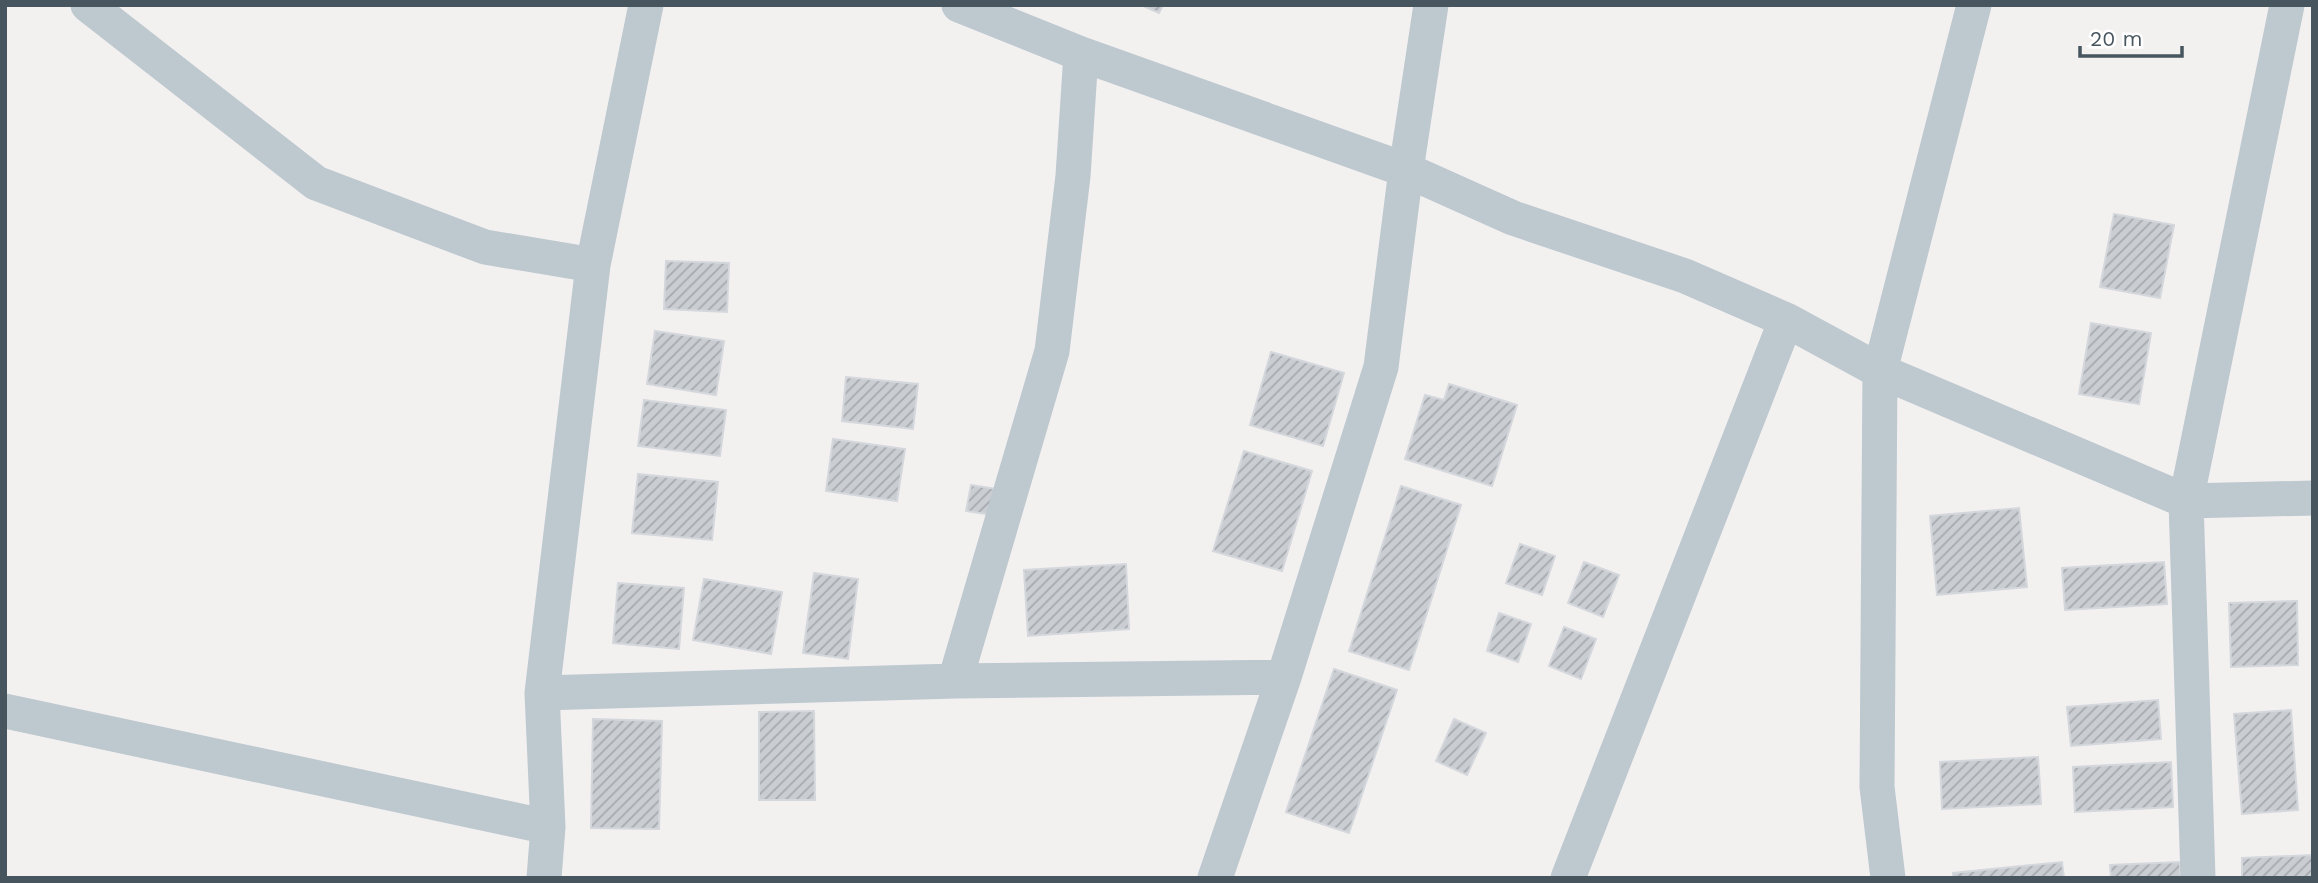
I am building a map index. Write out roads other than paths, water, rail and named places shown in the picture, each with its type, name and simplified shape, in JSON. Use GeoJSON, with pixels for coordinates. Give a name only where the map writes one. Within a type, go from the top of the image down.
{"type":"FeatureCollection","features":[{"type":"Feature","properties":{"kind":"street"},"geometry":{"type":"LineString","coordinates":[[88,5],[316,183],[485,247],[593,264]]}},
{"type":"Feature","properties":{"kind":"street"},"geometry":{"type":"LineString","coordinates":[[544,878],[548,827],[542,693],[593,264],[646,5]]}},
{"type":"Feature","properties":{"kind":"street"},"geometry":{"type":"LineString","coordinates":[[959,5],[1081,54],[1406,170],[1513,218],[1685,276],[1786,320],[1880,371],[2186,501],[2313,498]]}},
{"type":"Feature","properties":{"kind":"street"},"geometry":{"type":"LineString","coordinates":[[1215,878],[1284,677],[1381,367],[1406,170],[1431,5]]}},
{"type":"Feature","properties":{"kind":"street"},"geometry":{"type":"LineString","coordinates":[[1888,878],[1877,787],[1880,371],[1975,5]]}},
{"type":"Feature","properties":{"kind":"street"},"geometry":{"type":"LineString","coordinates":[[2199,878],[2186,501],[2287,5]]}},
{"type":"Feature","properties":{"kind":"street"},"geometry":{"type":"LineString","coordinates":[[955,681],[1052,351],[1073,176],[1081,54]]}},
{"type":"Feature","properties":{"kind":"street"},"geometry":{"type":"LineString","coordinates":[[1567,878],[1786,320]]}},
{"type":"Feature","properties":{"kind":"street"},"geometry":{"type":"LineString","coordinates":[[542,693],[955,681],[1284,677]]}},
{"type":"Feature","properties":{"kind":"street"},"geometry":{"type":"LineString","coordinates":[[5,711],[548,827]]}}]}
